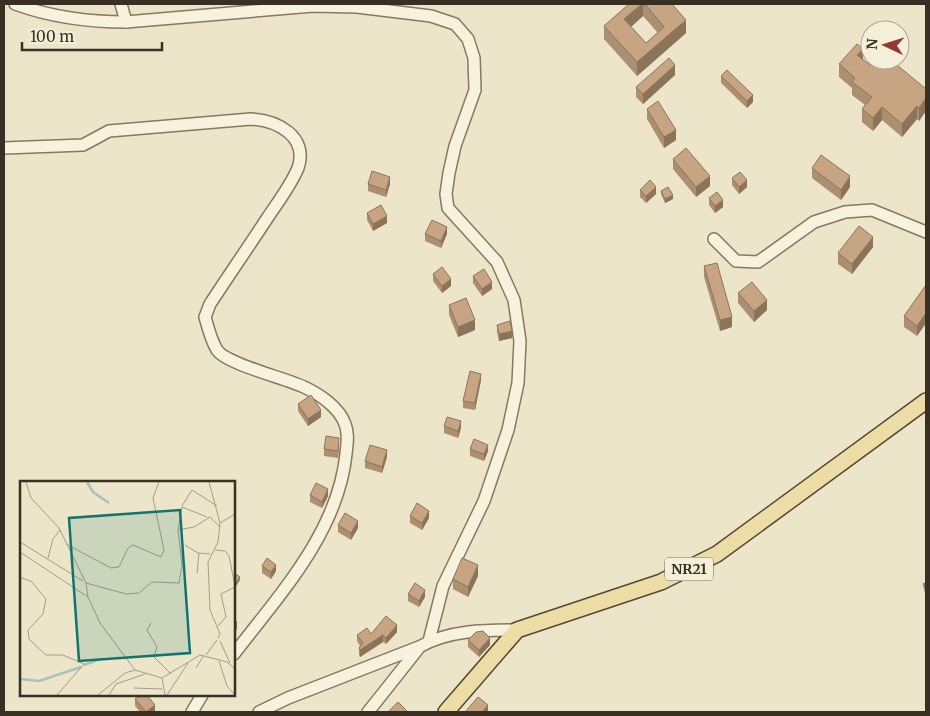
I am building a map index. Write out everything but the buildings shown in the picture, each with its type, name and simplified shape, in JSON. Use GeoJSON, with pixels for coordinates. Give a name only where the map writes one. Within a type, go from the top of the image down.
{"type":"FeatureCollection","features":[{"type":"Feature","properties":{"kind":"main road","name":"NR21"},"geometry":{"type":"LineString","coordinates":[[518,630],[661,582],[717,554],[926,401]]}},
{"type":"Feature","properties":{"kind":"main road"},"geometry":{"type":"LineString","coordinates":[[446,712],[518,630]]}},
{"type":"Feature","properties":{"kind":"street"},"geometry":{"type":"LineString","coordinates":[[15,4],[46,15],[98,22],[126,22],[313,6],[357,7],[431,16],[455,24],[468,39],[474,58],[475,90],[455,146],[446,194],[448,208],[497,262],[514,300],[520,341],[518,383],[508,430],[484,501],[443,586],[424,644],[368,712]]}},
{"type":"Feature","properties":{"kind":"street"},"geometry":{"type":"LineString","coordinates":[[121,4],[126,22]]}},
{"type":"Feature","properties":{"kind":"street"},"geometry":{"type":"LineString","coordinates":[[4,148],[83,145],[109,131],[251,118],[267,119],[282,126],[295,138],[299,152],[298,167],[282,196],[210,304],[205,318],[218,352],[232,361],[304,387],[322,397],[341,415],[347,434],[344,469],[325,527],[311,551],[235,653]]}},
{"type":"Feature","properties":{"kind":"street"},"geometry":{"type":"LineString","coordinates":[[714,239],[736,261],[758,262],[814,222],[845,212],[872,210],[926,232]]}},
{"type":"Feature","properties":{"kind":"street"},"geometry":{"type":"LineString","coordinates":[[259,712],[288,698],[424,644],[478,630],[518,630]]}},
{"type":"Feature","properties":{"kind":"street"},"geometry":{"type":"LineString","coordinates":[[192,712],[201,696]]}},
{"type":"Feature","properties":{"kind":"waterway"},"geometry":{"type":"LineString","coordinates":[[924,584],[926,592]]}}]}
